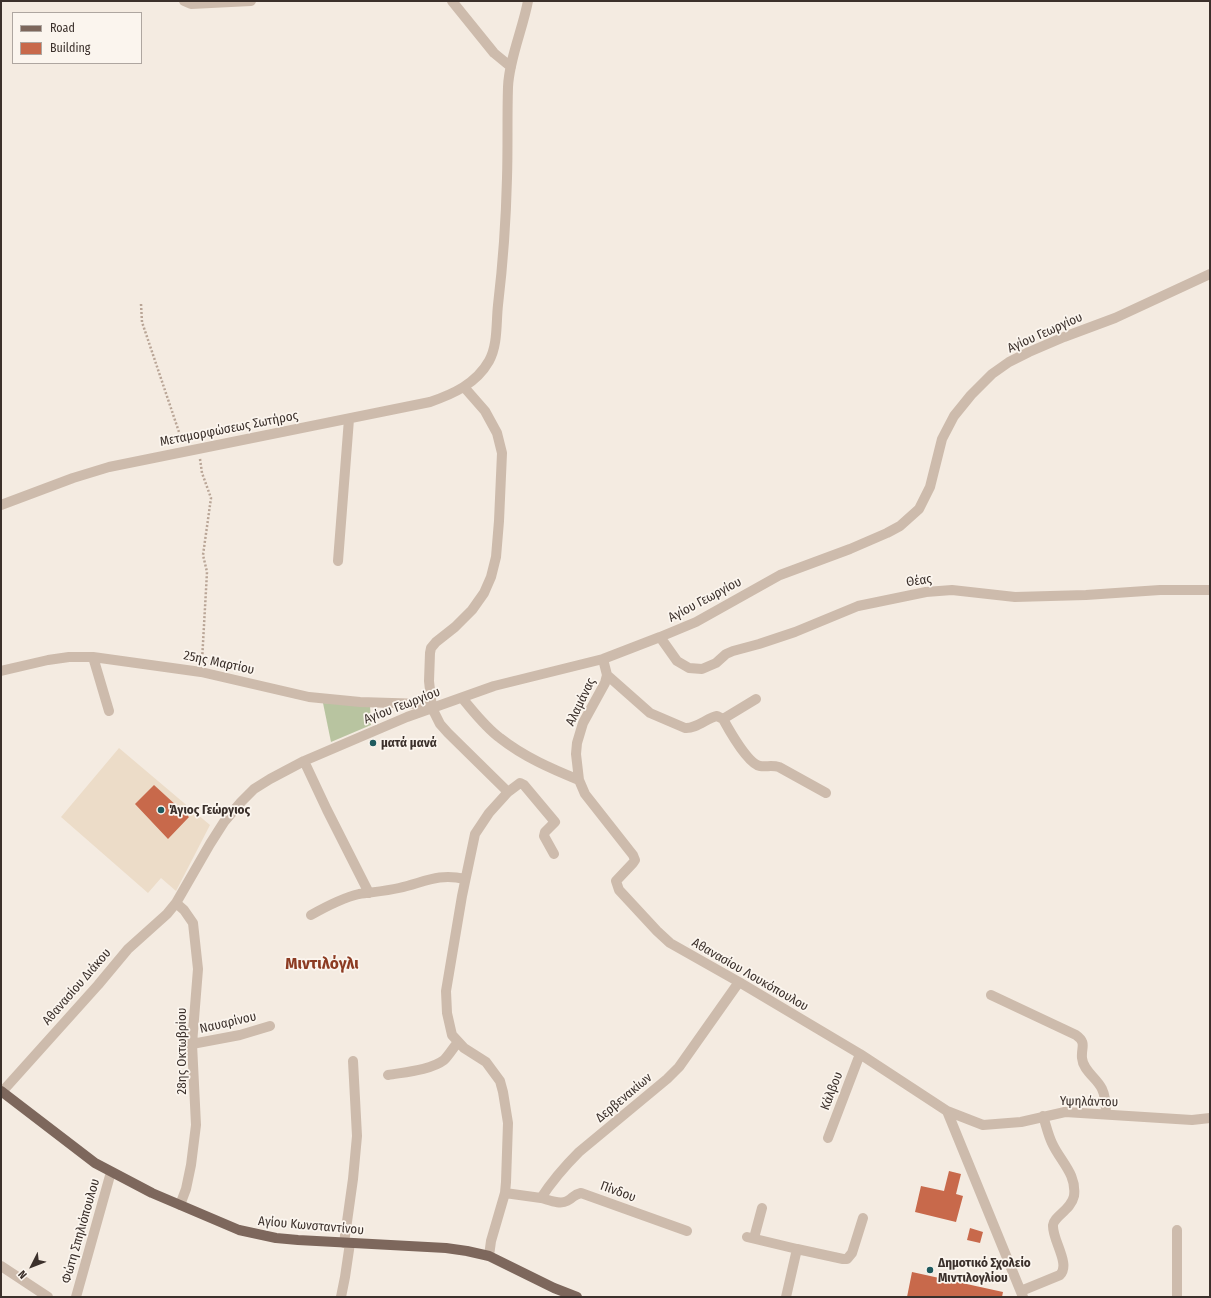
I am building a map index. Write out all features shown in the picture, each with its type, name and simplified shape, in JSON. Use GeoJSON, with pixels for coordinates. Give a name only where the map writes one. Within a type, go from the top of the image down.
{"type":"FeatureCollection","features":[{"type":"Feature","properties":{"kind":"main road","name":"Αγίου Κωνσταντίνου"},"geometry":{"type":"LineString","coordinates":[[1,1092],[82,1154],[111,1172],[152,1193],[226,1224],[257,1234],[276,1238],[446,1248],[467,1251],[489,1256],[554,1288],[577,1297]]}},
{"type":"Feature","properties":{"kind":"street"},"geometry":{"type":"LineString","coordinates":[[184,1],[191,4],[251,1]]}},
{"type":"Feature","properties":{"kind":"street"},"geometry":{"type":"LineString","coordinates":[[452,1],[494,53],[511,67]]}},
{"type":"Feature","properties":{"kind":"street","name":"Μεταμορφώσεως Σωτήρος"},"geometry":{"type":"LineString","coordinates":[[1,505],[73,478],[109,467],[430,402],[447,396],[464,387],[483,370],[494,347],[501,280],[507,180],[508,85],[511,67],[528,1]]}},
{"type":"Feature","properties":{"kind":"street","name":"Αγίου Γεωργίου"},"geometry":{"type":"LineString","coordinates":[[176,903],[224,822],[254,789],[270,779],[304,761],[377,728],[494,686],[603,659],[660,637],[696,622],[780,575],[850,549],[900,526],[919,509],[924,501],[930,487],[942,439],[954,416],[971,395],[992,374],[1009,362],[1029,352],[1115,318],[1210,274]]}},
{"type":"Feature","properties":{"kind":"street"},"geometry":{"type":"LineString","coordinates":[[464,387],[484,411],[497,433],[502,453],[496,557],[491,577],[484,593],[472,610],[431,648],[429,681],[432,708],[440,724],[508,792]]}},
{"type":"Feature","properties":{"kind":"street"},"geometry":{"type":"LineString","coordinates":[[338,561],[349,419]]}},
{"type":"Feature","properties":{"kind":"street","name":"Θέας"},"geometry":{"type":"LineString","coordinates":[[660,637],[677,661],[688,668],[702,669],[716,663],[726,654],[733,651],[766,642],[858,606],[926,592],[952,590],[1015,597],[1210,590]]}},
{"type":"Feature","properties":{"kind":"street"},"geometry":{"type":"LineString","coordinates":[[93,657],[109,711]]}},
{"type":"Feature","properties":{"kind":"street","name":"25ης Μαρτίου"},"geometry":{"type":"LineString","coordinates":[[1,670],[61,658],[93,657],[201,672],[309,697],[360,702],[424,704],[432,708]]}},
{"type":"Feature","properties":{"kind":"street","name":"Αλαμάνας"},"geometry":{"type":"LineString","coordinates":[[579,780],[576,754],[579,734],[583,723],[608,675],[603,659]]}},
{"type":"Feature","properties":{"kind":"street"},"geometry":{"type":"LineString","coordinates":[[608,675],[650,713],[685,728],[689,728],[711,717],[717,716],[723,720],[750,761],[759,766],[779,767],[826,794]]}},
{"type":"Feature","properties":{"kind":"street"},"geometry":{"type":"LineString","coordinates":[[462,698],[500,739],[547,767],[579,780]]}},
{"type":"Feature","properties":{"kind":"street"},"geometry":{"type":"LineString","coordinates":[[723,720],[756,699]]}},
{"type":"Feature","properties":{"kind":"street"},"geometry":{"type":"LineString","coordinates":[[304,761],[369,893]]}},
{"type":"Feature","properties":{"kind":"street","name":"Αθανασίου Λουκόπουλου"},"geometry":{"type":"LineString","coordinates":[[579,780],[585,794],[633,855],[635,860],[616,880],[619,890],[670,943],[860,1054],[947,1111]]}},
{"type":"Feature","properties":{"kind":"street"},"geometry":{"type":"LineString","coordinates":[[489,1256],[495,1221],[505,1193],[508,1123],[500,1080],[486,1062],[464,1048],[452,1035],[447,1013],[446,991],[475,834],[489,813],[508,792],[520,783],[524,784],[555,822],[545,832],[544,836],[554,854]]}},
{"type":"Feature","properties":{"kind":"street"},"geometry":{"type":"LineString","coordinates":[[311,915],[335,902],[355,895],[401,887],[440,877],[449,876],[466,879]]}},
{"type":"Feature","properties":{"kind":"street","name":"28ης Οκτωβρίου"},"geometry":{"type":"LineString","coordinates":[[176,903],[184,910],[193,923],[198,970],[192,1044],[196,1125],[191,1165],[186,1189],[180,1205]]}},
{"type":"Feature","properties":{"kind":"street","name":"Αθανασίου Διάκου"},"geometry":{"type":"LineString","coordinates":[[1,1092],[98,985],[128,949],[167,914],[176,903]]}},
{"type":"Feature","properties":{"kind":"street","name":"Δερβενακίων"},"geometry":{"type":"LineString","coordinates":[[541,1198],[564,1167],[579,1152],[667,1079],[678,1067],[739,982]]}},
{"type":"Feature","properties":{"kind":"street"},"geometry":{"type":"LineString","coordinates":[[991,995],[1076,1035],[1081,1039],[1083,1046],[1082,1058],[1086,1068],[1102,1088],[1106,1098],[1106,1114]]}},
{"type":"Feature","properties":{"kind":"street","name":"Ναυαρίνου"},"geometry":{"type":"LineString","coordinates":[[192,1044],[240,1035],[270,1026]]}},
{"type":"Feature","properties":{"kind":"street"},"geometry":{"type":"LineString","coordinates":[[388,1075],[428,1068],[439,1063],[445,1059],[458,1042]]}},
{"type":"Feature","properties":{"kind":"street","name":"Κάλβου"},"geometry":{"type":"LineString","coordinates":[[828,1138],[860,1054]]}},
{"type":"Feature","properties":{"kind":"street"},"geometry":{"type":"LineString","coordinates":[[341,1297],[357,1136],[353,1061]]}},
{"type":"Feature","properties":{"kind":"street"},"geometry":{"type":"LineString","coordinates":[[947,1111],[1022,1294],[1060,1275],[1063,1272],[1064,1266],[1053,1225],[1055,1220],[1072,1203],[1074,1194],[1072,1177],[1067,1166],[1052,1143],[1043,1116]]}},
{"type":"Feature","properties":{"kind":"street","name":"Υψηλάντου"},"geometry":{"type":"LineString","coordinates":[[947,1111],[983,1125],[1021,1122],[1065,1112],[1192,1120],[1210,1118]]}},
{"type":"Feature","properties":{"kind":"street","name":"Φώτη Σπηλιόπουλου"},"geometry":{"type":"LineString","coordinates":[[76,1297],[111,1172]]}},
{"type":"Feature","properties":{"kind":"street"},"geometry":{"type":"LineString","coordinates":[[505,1193],[541,1198]]}},
{"type":"Feature","properties":{"kind":"street","name":"Πίνδου"},"geometry":{"type":"LineString","coordinates":[[541,1198],[558,1203],[567,1202],[575,1194],[581,1193],[687,1231]]}},
{"type":"Feature","properties":{"kind":"street"},"geometry":{"type":"LineString","coordinates":[[762,1208],[750,1238],[843,1260],[847,1259],[852,1253],[863,1218]]}},
{"type":"Feature","properties":{"kind":"street"},"geometry":{"type":"LineString","coordinates":[[1176,1230],[1177,1297]]}},
{"type":"Feature","properties":{"kind":"street"},"geometry":{"type":"LineString","coordinates":[[786,1297],[797,1248]]}},
{"type":"Feature","properties":{"kind":"street"},"geometry":{"type":"LineString","coordinates":[[1,1266],[48,1297]]}},
{"type":"Feature","properties":{"kind":"path"},"geometry":{"type":"LineString","coordinates":[[141,304],[142,322],[186,451]]}},
{"type":"Feature","properties":{"kind":"path"},"geometry":{"type":"LineString","coordinates":[[199,448],[202,473],[211,498],[203,555],[207,572],[201,672]]}},
{"type":"Feature","properties":{"kind":"green space"},"geometry":{"type":"Polygon","coordinates":[[[323,703],[370,705],[371,725],[331,742],[323,703]]]}},
{"type":"Feature","properties":{"kind":"shaded area"},"geometry":{"type":"Polygon","coordinates":[[[119,748],[210,825],[176,891],[161,878],[148,893],[61,817],[119,748]]]}},
{"type":"Feature","properties":{"kind":"building","name":"Άγιος Γεώργιος"},"geometry":{"type":"Polygon","coordinates":[[[154,785],[189,817],[168,839],[135,804],[154,785]]]}},
{"type":"Feature","properties":{"kind":"building"},"geometry":{"type":"Polygon","coordinates":[[[949,1171],[961,1174],[956,1194],[963,1196],[956,1222],[915,1212],[921,1186],[944,1191],[949,1171]]]}},
{"type":"Feature","properties":{"kind":"building"},"geometry":{"type":"Polygon","coordinates":[[[970,1228],[983,1232],[980,1243],[967,1240],[970,1228]]]}},
{"type":"Feature","properties":{"kind":"building"},"geometry":{"type":"Polygon","coordinates":[[[912,1272],[1003,1292],[1002,1297],[907,1297],[912,1272]]]}},
{"type":"Feature","properties":{"kind":"place","name":"ματά μανά"},"geometry":{"type":"Point","coordinates":[373,743]}},
{"type":"Feature","properties":{"kind":"place","name":"Άγιος Γεώργιος"},"geometry":{"type":"Point","coordinates":[161,810]}},
{"type":"Feature","properties":{"kind":"place","name":"Δημοτικό Σχολείο Μιντιλογλίου"},"geometry":{"type":"Point","coordinates":[930,1270]}},
{"type":"Feature","properties":{"kind":"district","name":"Μιντιλόγλι"},"geometry":{"type":"Point","coordinates":[322,964]}}]}
